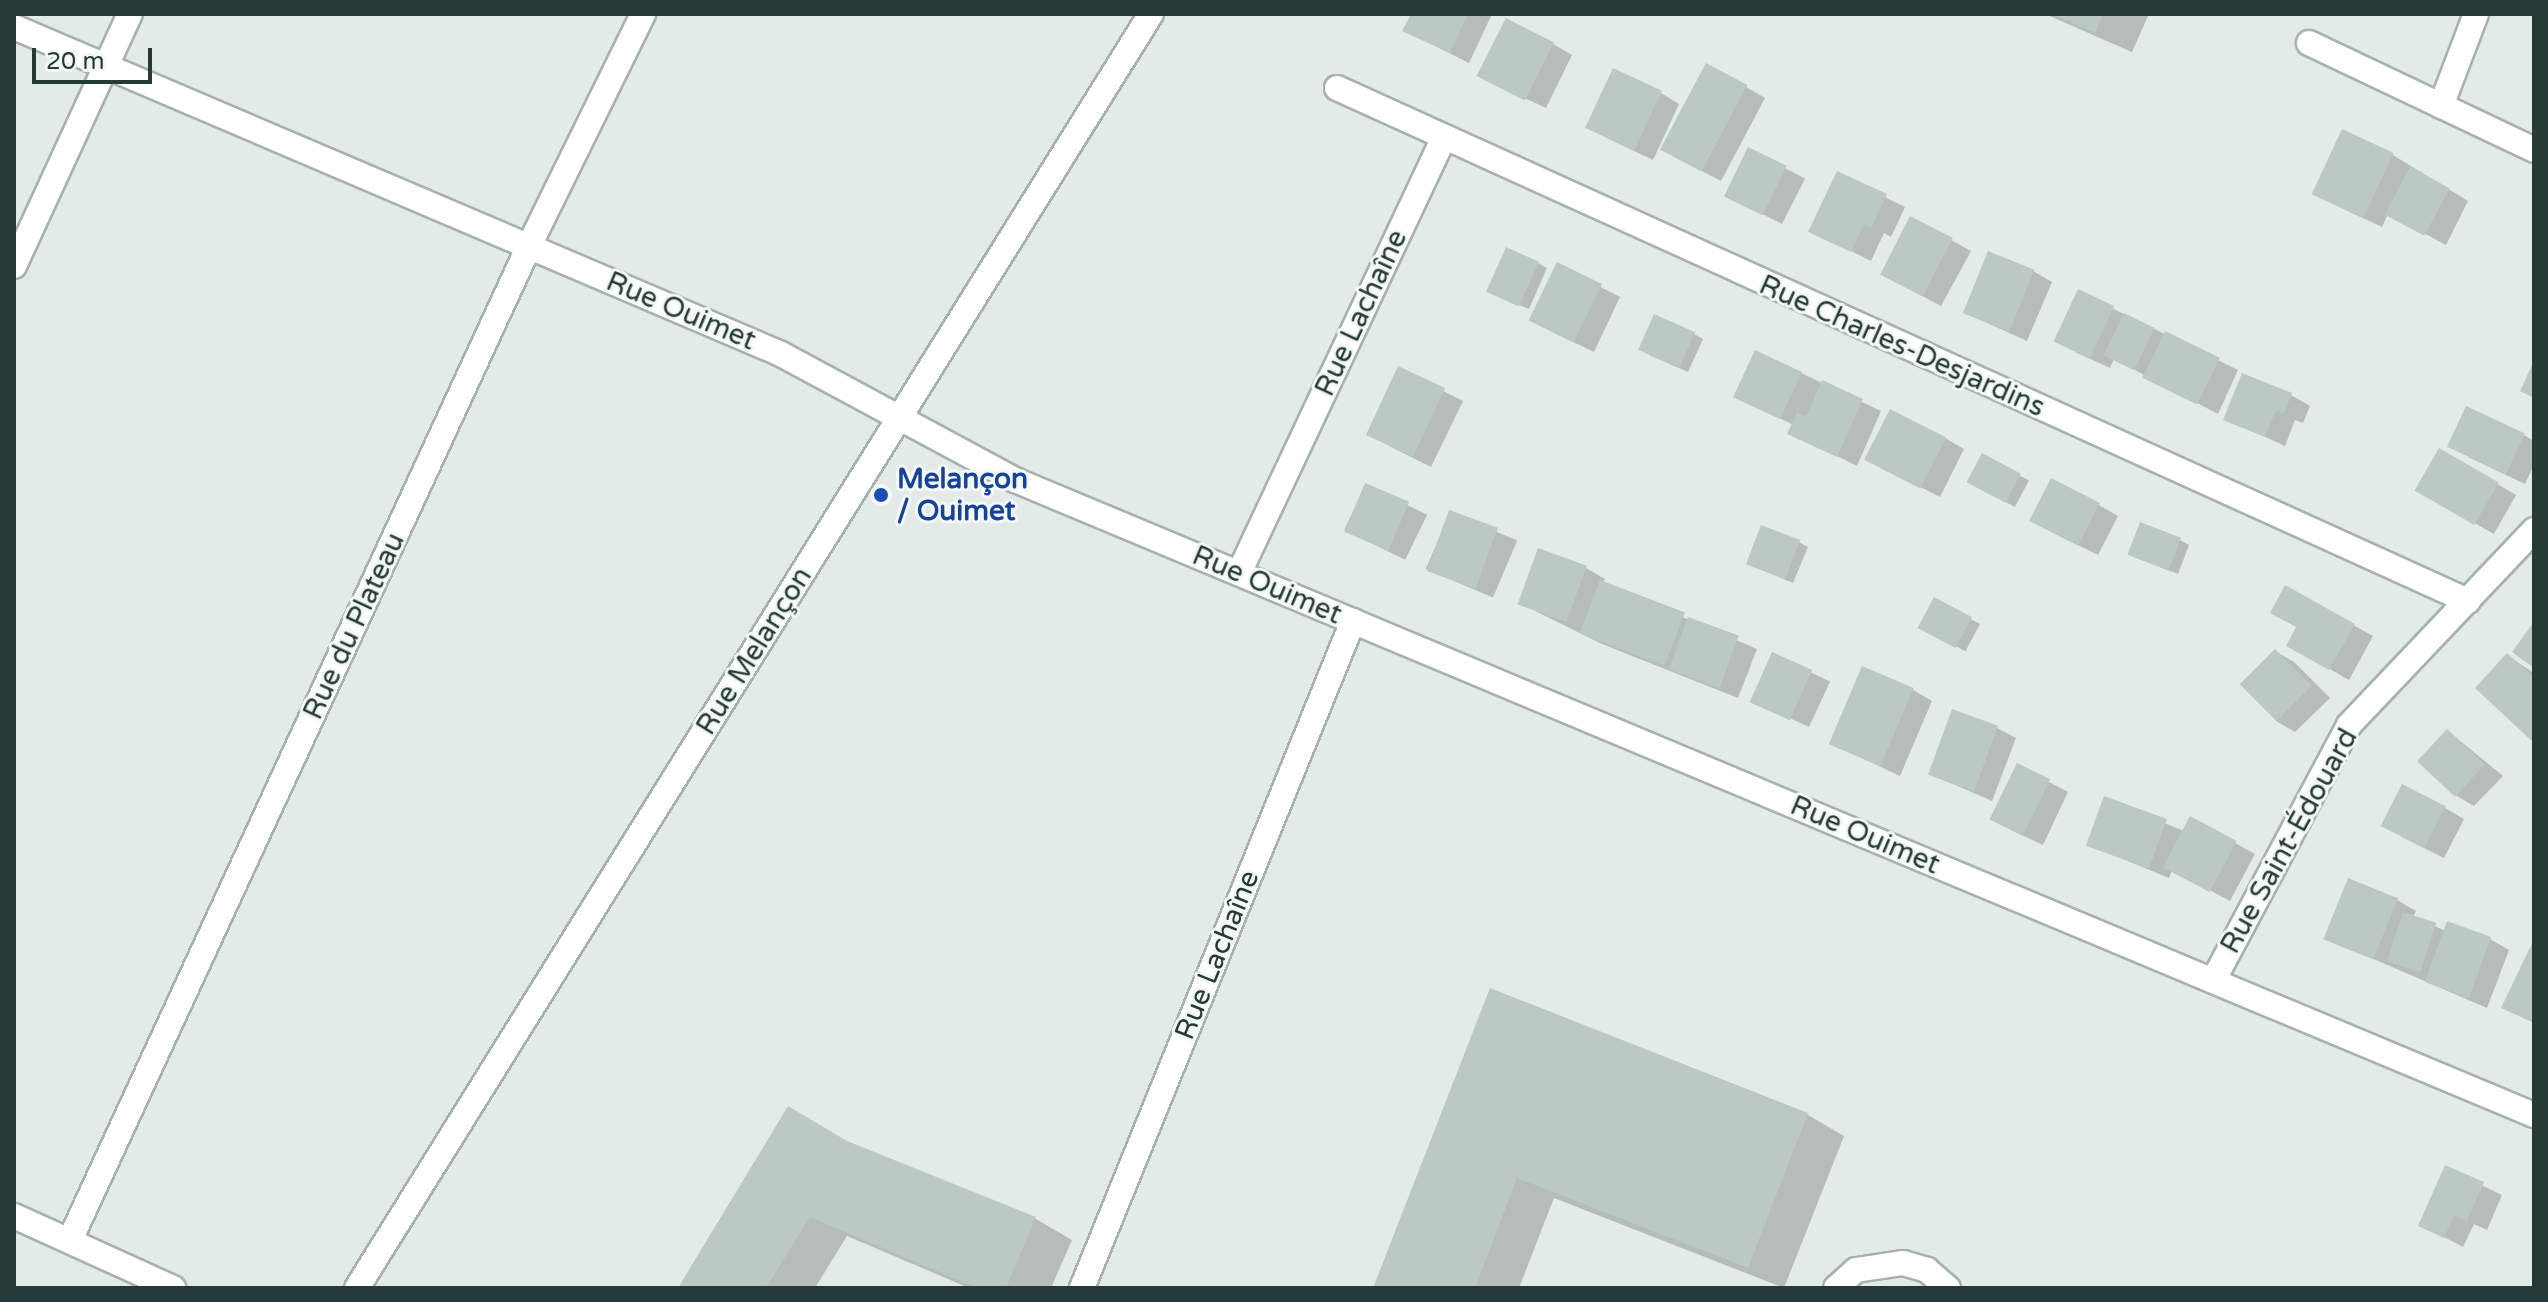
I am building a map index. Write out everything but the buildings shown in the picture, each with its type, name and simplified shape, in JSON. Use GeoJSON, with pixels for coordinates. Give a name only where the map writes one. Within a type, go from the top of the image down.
{"type":"FeatureCollection","features":[{"type":"Feature","properties":{"kind":"street"},"geometry":{"type":"LineString","coordinates":[[14,266],[130,14]]}},
{"type":"Feature","properties":{"kind":"street","name":"Rue du Plateau"},"geometry":{"type":"LineString","coordinates":[[70,1240],[529,246],[643,14]]}},
{"type":"Feature","properties":{"kind":"street","name":"Rue Melançon"},"geometry":{"type":"LineString","coordinates":[[357,1288],[1151,14]]}},
{"type":"Feature","properties":{"kind":"street"},"geometry":{"type":"LineString","coordinates":[[2441,106],[2476,14]]}},
{"type":"Feature","properties":{"kind":"street","name":"Rue Ouimet"},"geometry":{"type":"LineString","coordinates":[[14,27],[781,354],[1015,480],[2534,1115]]}},
{"type":"Feature","properties":{"kind":"street"},"geometry":{"type":"LineString","coordinates":[[2309,43],[2534,150]]}},
{"type":"Feature","properties":{"kind":"street","name":"Rue Charles-Desjardins"},"geometry":{"type":"LineString","coordinates":[[1337,88],[1443,139],[2468,601]]}},
{"type":"Feature","properties":{"kind":"street","name":"Rue Lachaîne"},"geometry":{"type":"LineString","coordinates":[[1239,573],[1443,139]]}},
{"type":"Feature","properties":{"kind":"street","name":"Rue Saint-Édouard"},"geometry":{"type":"LineString","coordinates":[[2213,981],[2349,725],[2534,530]]}},
{"type":"Feature","properties":{"kind":"street","name":"Rue Lachaîne"},"geometry":{"type":"LineString","coordinates":[[1082,1288],[1353,621]]}},
{"type":"Feature","properties":{"kind":"street"},"geometry":{"type":"LineString","coordinates":[[14,1216],[173,1288]]}},
{"type":"Feature","properties":{"kind":"street"},"geometry":{"type":"LineString","coordinates":[[1836,1288],[1856,1270],[1903,1263],[1927,1270],[1948,1288]]}},
{"type":"Feature","properties":{"kind":"place","name":"Melançon / Ouimet"},"geometry":{"type":"Point","coordinates":[881,495]}}]}
